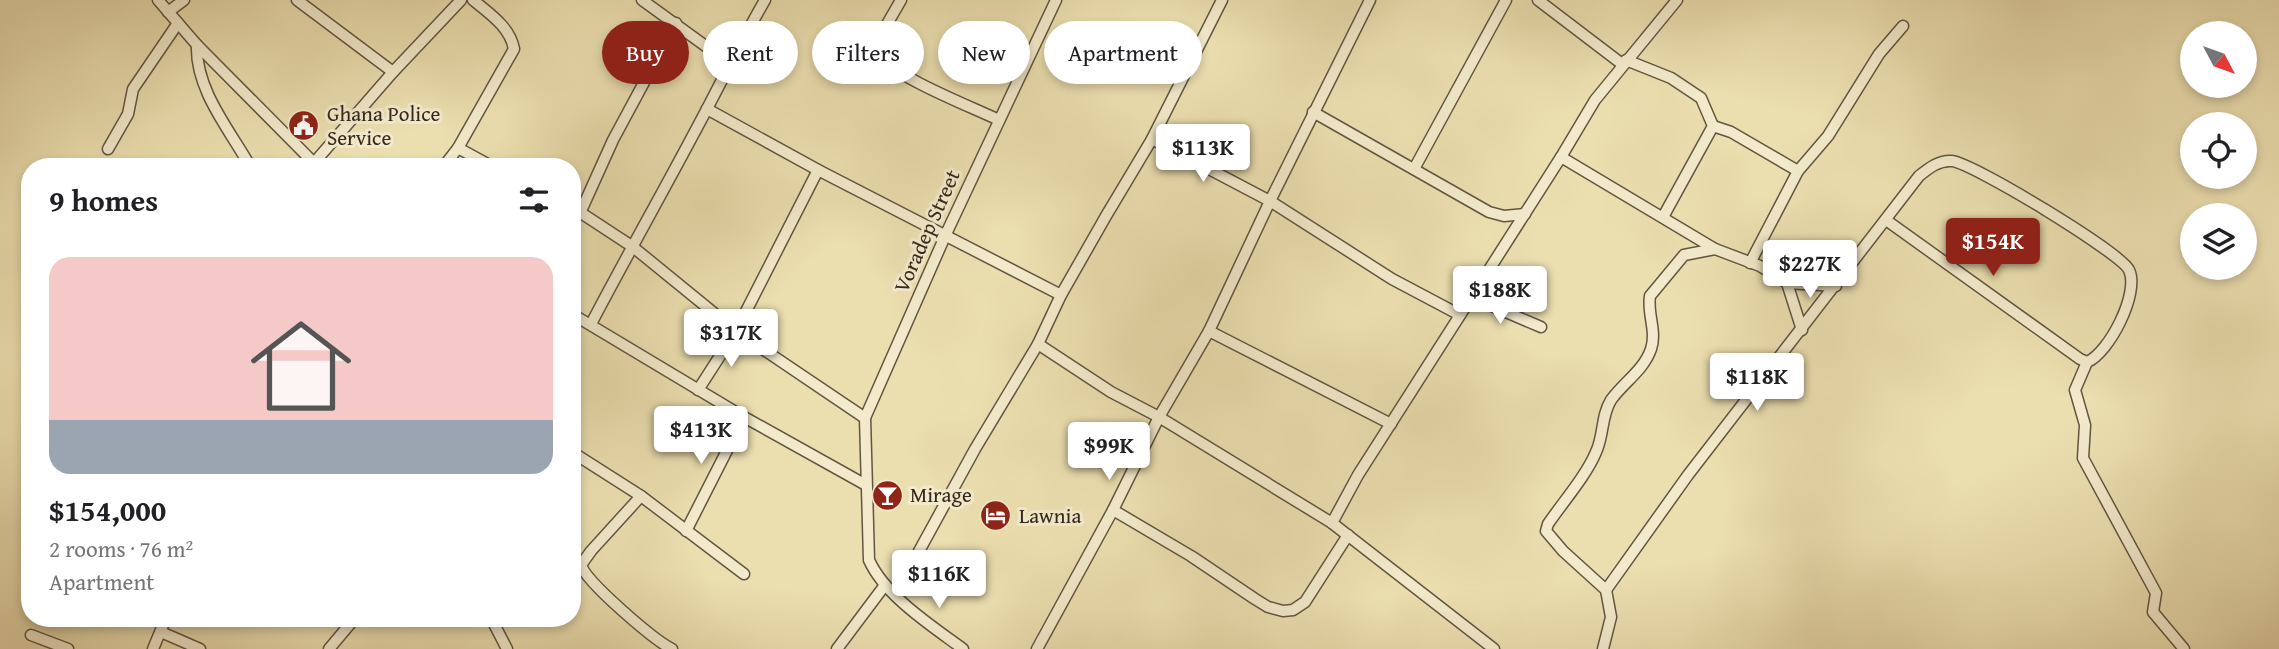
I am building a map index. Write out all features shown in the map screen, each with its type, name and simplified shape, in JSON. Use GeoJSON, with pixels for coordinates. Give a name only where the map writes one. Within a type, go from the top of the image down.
{"type":"FeatureCollection","features":[{"type":"Feature","properties":{"kind":"street"},"geometry":{"type":"LineString","coordinates":[[158,0],[308,158]]}},
{"type":"Feature","properties":{"kind":"street"},"geometry":{"type":"LineString","coordinates":[[168,12],[184,0]]}},
{"type":"Feature","properties":{"kind":"street"},"geometry":{"type":"LineString","coordinates":[[297,0],[393,72]]}},
{"type":"Feature","properties":{"kind":"street"},"geometry":{"type":"LineString","coordinates":[[321,158],[393,72],[461,0]]}},
{"type":"Feature","properties":{"kind":"street"},"geometry":{"type":"LineString","coordinates":[[450,158],[514,49],[512,39],[499,22],[473,0]]}},
{"type":"Feature","properties":{"kind":"street"},"geometry":{"type":"LineString","coordinates":[[642,0],[673,21]]}},
{"type":"Feature","properties":{"kind":"street"},"geometry":{"type":"LineString","coordinates":[[753,21],[765,0]]}},
{"type":"Feature","properties":{"kind":"street"},"geometry":{"type":"LineString","coordinates":[[901,0],[875,45],[875,53],[929,87],[999,120]]}},
{"type":"Feature","properties":{"kind":"street","name":"Voradep Street"},"geometry":{"type":"LineString","coordinates":[[963,649],[895,595],[875,573],[869,561],[865,418],[946,234],[1056,0]]}},
{"type":"Feature","properties":{"kind":"street"},"geometry":{"type":"LineString","coordinates":[[895,595],[975,449],[1038,344],[1061,295],[1152,139],[1222,0]]}},
{"type":"Feature","properties":{"kind":"street"},"geometry":{"type":"LineString","coordinates":[[1037,649],[1113,510],[1159,417],[1209,331],[1313,112],[1370,0]]}},
{"type":"Feature","properties":{"kind":"street"},"geometry":{"type":"LineString","coordinates":[[1414,169],[1506,0]]}},
{"type":"Feature","properties":{"kind":"street"},"geometry":{"type":"LineString","coordinates":[[1538,0],[1624,62],[1671,78],[1701,98],[1713,126],[1731,132],[1798,171]]}},
{"type":"Feature","properties":{"kind":"street"},"geometry":{"type":"LineString","coordinates":[[1332,523],[1358,475],[1595,100],[1677,0]]}},
{"type":"Feature","properties":{"kind":"street"},"geometry":{"type":"LineString","coordinates":[[107,149],[128,114],[133,89],[178,23]]}},
{"type":"Feature","properties":{"kind":"street"},"geometry":{"type":"LineString","coordinates":[[1749,262],[1798,171],[1828,136],[1879,54],[1903,26]]}},
{"type":"Feature","properties":{"kind":"street"},"geometry":{"type":"LineString","coordinates":[[197,44],[196,62],[204,85],[245,158]]}},
{"type":"Feature","properties":{"kind":"street"},"geometry":{"type":"LineString","coordinates":[[581,201],[643,84]]}},
{"type":"Feature","properties":{"kind":"street"},"geometry":{"type":"LineString","coordinates":[[591,324],[719,84]]}},
{"type":"Feature","properties":{"kind":"street"},"geometry":{"type":"LineString","coordinates":[[707,109],[818,170],[1061,295]]}},
{"type":"Feature","properties":{"kind":"street"},"geometry":{"type":"LineString","coordinates":[[1313,112],[1489,212],[1504,216],[1525,214]]}},
{"type":"Feature","properties":{"kind":"street"},"geometry":{"type":"LineString","coordinates":[[1663,217],[1713,126]]}},
{"type":"Feature","properties":{"kind":"street"},"geometry":{"type":"LineString","coordinates":[[1152,139],[1270,201],[1392,279],[1460,315]]}},
{"type":"Feature","properties":{"kind":"street"},"geometry":{"type":"LineString","coordinates":[[458,148],[476,158]]}},
{"type":"Feature","properties":{"kind":"street"},"geometry":{"type":"LineString","coordinates":[[1561,156],[1715,249],[1760,266],[1787,282],[1836,286]]}},
{"type":"Feature","properties":{"kind":"street"},"geometry":{"type":"LineString","coordinates":[[1605,590],[1688,475],[1919,176],[1939,162],[1954,161],[1979,171],[2027,198],[2115,257],[2129,270],[2129,295],[2121,320],[2104,348],[2094,359],[2087,362],[2076,390],[2085,425],[2083,458],[2156,593],[2153,612],[2184,649]]}},
{"type":"Feature","properties":{"kind":"street"},"geometry":{"type":"LineString","coordinates":[[698,390],[736,331],[818,170]]}},
{"type":"Feature","properties":{"kind":"street"},"geometry":{"type":"LineString","coordinates":[[581,212],[634,247],[736,331],[865,418]]}},
{"type":"Feature","properties":{"kind":"street"},"geometry":{"type":"LineString","coordinates":[[1886,220],[2087,362]]}},
{"type":"Feature","properties":{"kind":"street"},"geometry":{"type":"LineString","coordinates":[[1603,649],[1611,617],[1605,590],[1563,551],[1546,531],[1548,524],[1592,460],[1601,436],[1603,418],[1611,400],[1651,352],[1654,330],[1648,305],[1650,296],[1684,255],[1715,249]]}},
{"type":"Feature","properties":{"kind":"street"},"geometry":{"type":"LineString","coordinates":[[1787,282],[1802,330]]}},
{"type":"Feature","properties":{"kind":"street"},"geometry":{"type":"LineString","coordinates":[[1471,297],[1541,327]]}},
{"type":"Feature","properties":{"kind":"street"},"geometry":{"type":"LineString","coordinates":[[581,319],[744,417],[866,485]]}},
{"type":"Feature","properties":{"kind":"street"},"geometry":{"type":"LineString","coordinates":[[1209,331],[1391,424]]}},
{"type":"Feature","properties":{"kind":"street"},"geometry":{"type":"LineString","coordinates":[[1038,344],[1111,392],[1159,417],[1332,523],[1494,649]]}},
{"type":"Feature","properties":{"kind":"street"},"geometry":{"type":"LineString","coordinates":[[686,531],[744,417]]}},
{"type":"Feature","properties":{"kind":"street"},"geometry":{"type":"LineString","coordinates":[[581,458],[641,496],[744,574]]}},
{"type":"Feature","properties":{"kind":"street"},"geometry":{"type":"LineString","coordinates":[[581,560],[641,496]]}},
{"type":"Feature","properties":{"kind":"street"},"geometry":{"type":"LineString","coordinates":[[1113,510],[1191,556],[1268,607],[1283,611],[1293,610],[1305,602],[1348,535]]}},
{"type":"Feature","properties":{"kind":"street"},"geometry":{"type":"LineString","coordinates":[[581,569],[587,578],[640,626],[672,649]]}},
{"type":"Feature","properties":{"kind":"street"},"geometry":{"type":"LineString","coordinates":[[837,649],[885,585]]}},
{"type":"Feature","properties":{"kind":"street"},"geometry":{"type":"LineString","coordinates":[[153,649],[163,627]]}},
{"type":"Feature","properties":{"kind":"street"},"geometry":{"type":"LineString","coordinates":[[329,649],[347,627]]}},
{"type":"Feature","properties":{"kind":"street"},"geometry":{"type":"LineString","coordinates":[[496,627],[507,649]]}},
{"type":"Feature","properties":{"kind":"street"},"geometry":{"type":"LineString","coordinates":[[161,632],[200,649]]}},
{"type":"Feature","properties":{"kind":"street"},"geometry":{"type":"LineString","coordinates":[[32,635],[68,649]]}},
{"type":"Feature","properties":{"kind":"place","name":"Ghana Police Service"},"geometry":{"type":"Point","coordinates":[304,126]}},
{"type":"Feature","properties":{"kind":"place","name":"Mirage"},"geometry":{"type":"Point","coordinates":[887,495]}},
{"type":"Feature","properties":{"kind":"place","name":"Lawnia"},"geometry":{"type":"Point","coordinates":[996,516]}}]}
